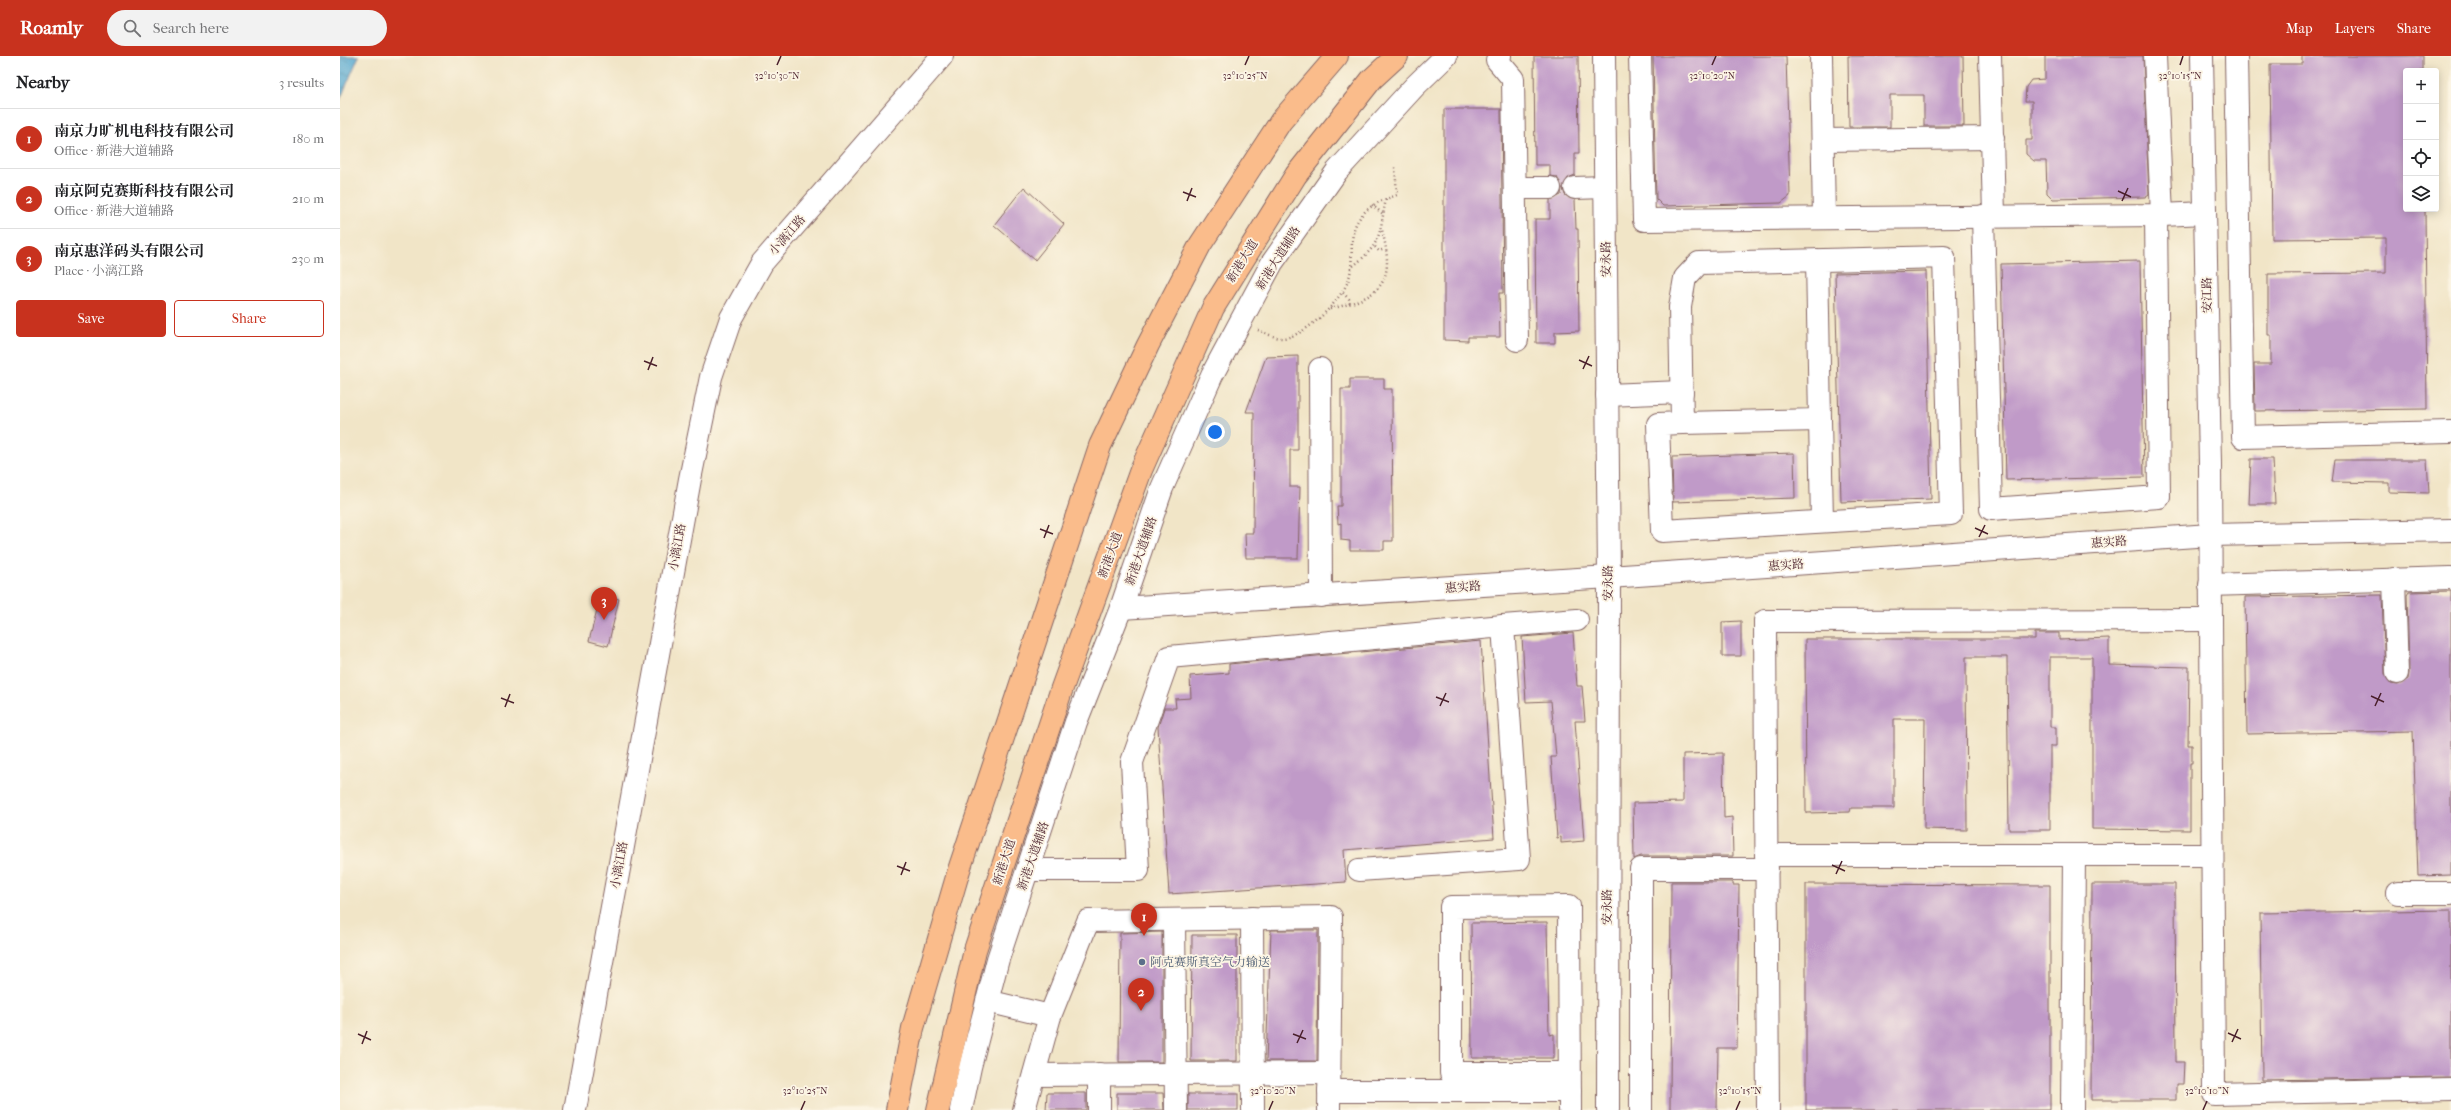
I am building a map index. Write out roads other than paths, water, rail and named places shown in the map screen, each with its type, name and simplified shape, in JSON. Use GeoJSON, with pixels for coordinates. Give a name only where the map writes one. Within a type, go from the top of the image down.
{"type":"FeatureCollection","features":[{"type":"Feature","properties":{"kind":"main road"},"geometry":{"type":"LineString","coordinates":[[897,1110],[914,1028],[959,870],[1100,446],[1148,345],[1200,245],[1281,121],[1337,56]]}},
{"type":"Feature","properties":{"kind":"main road","name":"新港大道"},"geometry":{"type":"LineString","coordinates":[[938,1110],[975,950],[1062,688],[1141,470],[1213,308],[1296,175],[1372,79],[1396,56]]}},
{"type":"Feature","properties":{"kind":"street","name":"小漓江路"},"geometry":{"type":"LineString","coordinates":[[575,1110],[690,479],[712,377],[731,318],[762,263],[942,56]]}},
{"type":"Feature","properties":{"kind":"street","name":"新港大道辅路"},"geometry":{"type":"LineString","coordinates":[[961,1110],[998,959],[1076,722],[1121,608],[1162,488],[1212,375],[1272,262],[1337,171],[1415,86],[1446,56]]}},
{"type":"Feature","properties":{"kind":"street"},"geometry":{"type":"LineString","coordinates":[[1500,56],[1497,60],[1513,79],[1517,340]]}},
{"type":"Feature","properties":{"kind":"street","name":"安永路"},"geometry":{"type":"LineString","coordinates":[[1604,56],[1609,577],[1608,1110]]}},
{"type":"Feature","properties":{"kind":"street"},"geometry":{"type":"LineString","coordinates":[[1640,56],[1644,220],[2159,215],[2205,213]]}},
{"type":"Feature","properties":{"kind":"street"},"geometry":{"type":"LineString","coordinates":[[1821,56],[1824,218]]}},
{"type":"Feature","properties":{"kind":"street"},"geometry":{"type":"LineString","coordinates":[[1990,56],[1993,138],[1989,216],[1991,509],[2159,497],[2159,215],[2155,56]]}},
{"type":"Feature","properties":{"kind":"street","name":"安江路"},"geometry":{"type":"LineString","coordinates":[[2202,56],[2211,620],[2211,854],[2214,1094],[2451,1089]]}},
{"type":"Feature","properties":{"kind":"street"},"geometry":{"type":"LineString","coordinates":[[2236,56],[2244,437],[2451,432]]}},
{"type":"Feature","properties":{"kind":"street"},"geometry":{"type":"LineString","coordinates":[[1823,140],[1993,138]]}},
{"type":"Feature","properties":{"kind":"street"},"geometry":{"type":"LineString","coordinates":[[1515,188],[1550,188]]}},
{"type":"Feature","properties":{"kind":"street"},"geometry":{"type":"LineString","coordinates":[[1575,188],[1605,188]]}},
{"type":"Feature","properties":{"kind":"street"},"geometry":{"type":"LineString","coordinates":[[1682,422],[1680,307],[1685,278],[1699,263],[1944,258],[1951,514],[1662,531],[1658,424],[1682,422],[1820,420]]}},
{"type":"Feature","properties":{"kind":"street"},"geometry":{"type":"LineString","coordinates":[[1817,260],[1822,521]]}},
{"type":"Feature","properties":{"kind":"street"},"geometry":{"type":"LineString","coordinates":[[1320,369],[1321,596]]}},
{"type":"Feature","properties":{"kind":"street"},"geometry":{"type":"LineString","coordinates":[[1607,395],[1682,392]]}},
{"type":"Feature","properties":{"kind":"street","name":"惠实路"},"geometry":{"type":"LineString","coordinates":[[1121,608],[1609,577],[2210,535],[2451,530]]}},
{"type":"Feature","properties":{"kind":"street"},"geometry":{"type":"LineString","coordinates":[[2210,584],[2451,578]]}},
{"type":"Feature","properties":{"kind":"street"},"geometry":{"type":"LineString","coordinates":[[2394,579],[2397,672]]}},
{"type":"Feature","properties":{"kind":"street"},"geometry":{"type":"LineString","coordinates":[[1028,870],[1138,870],[1132,762],[1169,657],[1578,620]]}},
{"type":"Feature","properties":{"kind":"street"},"geometry":{"type":"LineString","coordinates":[[1768,1110],[1765,621],[2211,620]]}},
{"type":"Feature","properties":{"kind":"street"},"geometry":{"type":"LineString","coordinates":[[1359,870],[1519,859],[1503,626]]}},
{"type":"Feature","properties":{"kind":"street"},"geometry":{"type":"LineString","coordinates":[[1641,1110],[1641,869],[1766,862],[2074,855],[2211,854]]}},
{"type":"Feature","properties":{"kind":"street"},"geometry":{"type":"LineString","coordinates":[[2072,1110],[2074,855]]}},
{"type":"Feature","properties":{"kind":"street"},"geometry":{"type":"LineString","coordinates":[[2398,893],[2451,893]]}},
{"type":"Feature","properties":{"kind":"street"},"geometry":{"type":"LineString","coordinates":[[1570,906],[1570,1091],[1451,1073],[1451,907],[1570,906]]}},
{"type":"Feature","properties":{"kind":"street"},"geometry":{"type":"LineString","coordinates":[[1024,1110],[1050,1016],[1088,921],[1331,917],[1329,1091]]}},
{"type":"Feature","properties":{"kind":"street"},"geometry":{"type":"LineString","coordinates":[[1252,918],[1253,1110]]}},
{"type":"Feature","properties":{"kind":"street"},"geometry":{"type":"LineString","coordinates":[[1174,920],[1176,1110]]}},
{"type":"Feature","properties":{"kind":"street"},"geometry":{"type":"LineString","coordinates":[[987,1001],[1050,1016]]}},
{"type":"Feature","properties":{"kind":"street"},"geometry":{"type":"LineString","coordinates":[[1034,1075],[1253,1073],[1329,1091],[1570,1091]]}},
{"type":"Feature","properties":{"kind":"street"},"geometry":{"type":"LineString","coordinates":[[1099,1074],[1099,1110]]}},
{"type":"Feature","properties":{"kind":"water"},"geometry":{"type":"Polygon","coordinates":[[[340,56],[359,56],[340,100],[340,56]]]}},
{"type":"Feature","properties":{"kind":"place","name":"南京惠洋码头有限公司"},"geometry":{"type":"Point","coordinates":[604,620]}},
{"type":"Feature","properties":{"kind":"place","name":"南京力旷机电科技有限公司"},"geometry":{"type":"Point","coordinates":[1144,936]}},
{"type":"Feature","properties":{"kind":"place","name":"阿克赛斯真空气力输送"},"geometry":{"type":"Point","coordinates":[1142,962]}},
{"type":"Feature","properties":{"kind":"place","name":"南京阿克赛斯科技有限公司"},"geometry":{"type":"Point","coordinates":[1141,1011]}}]}
